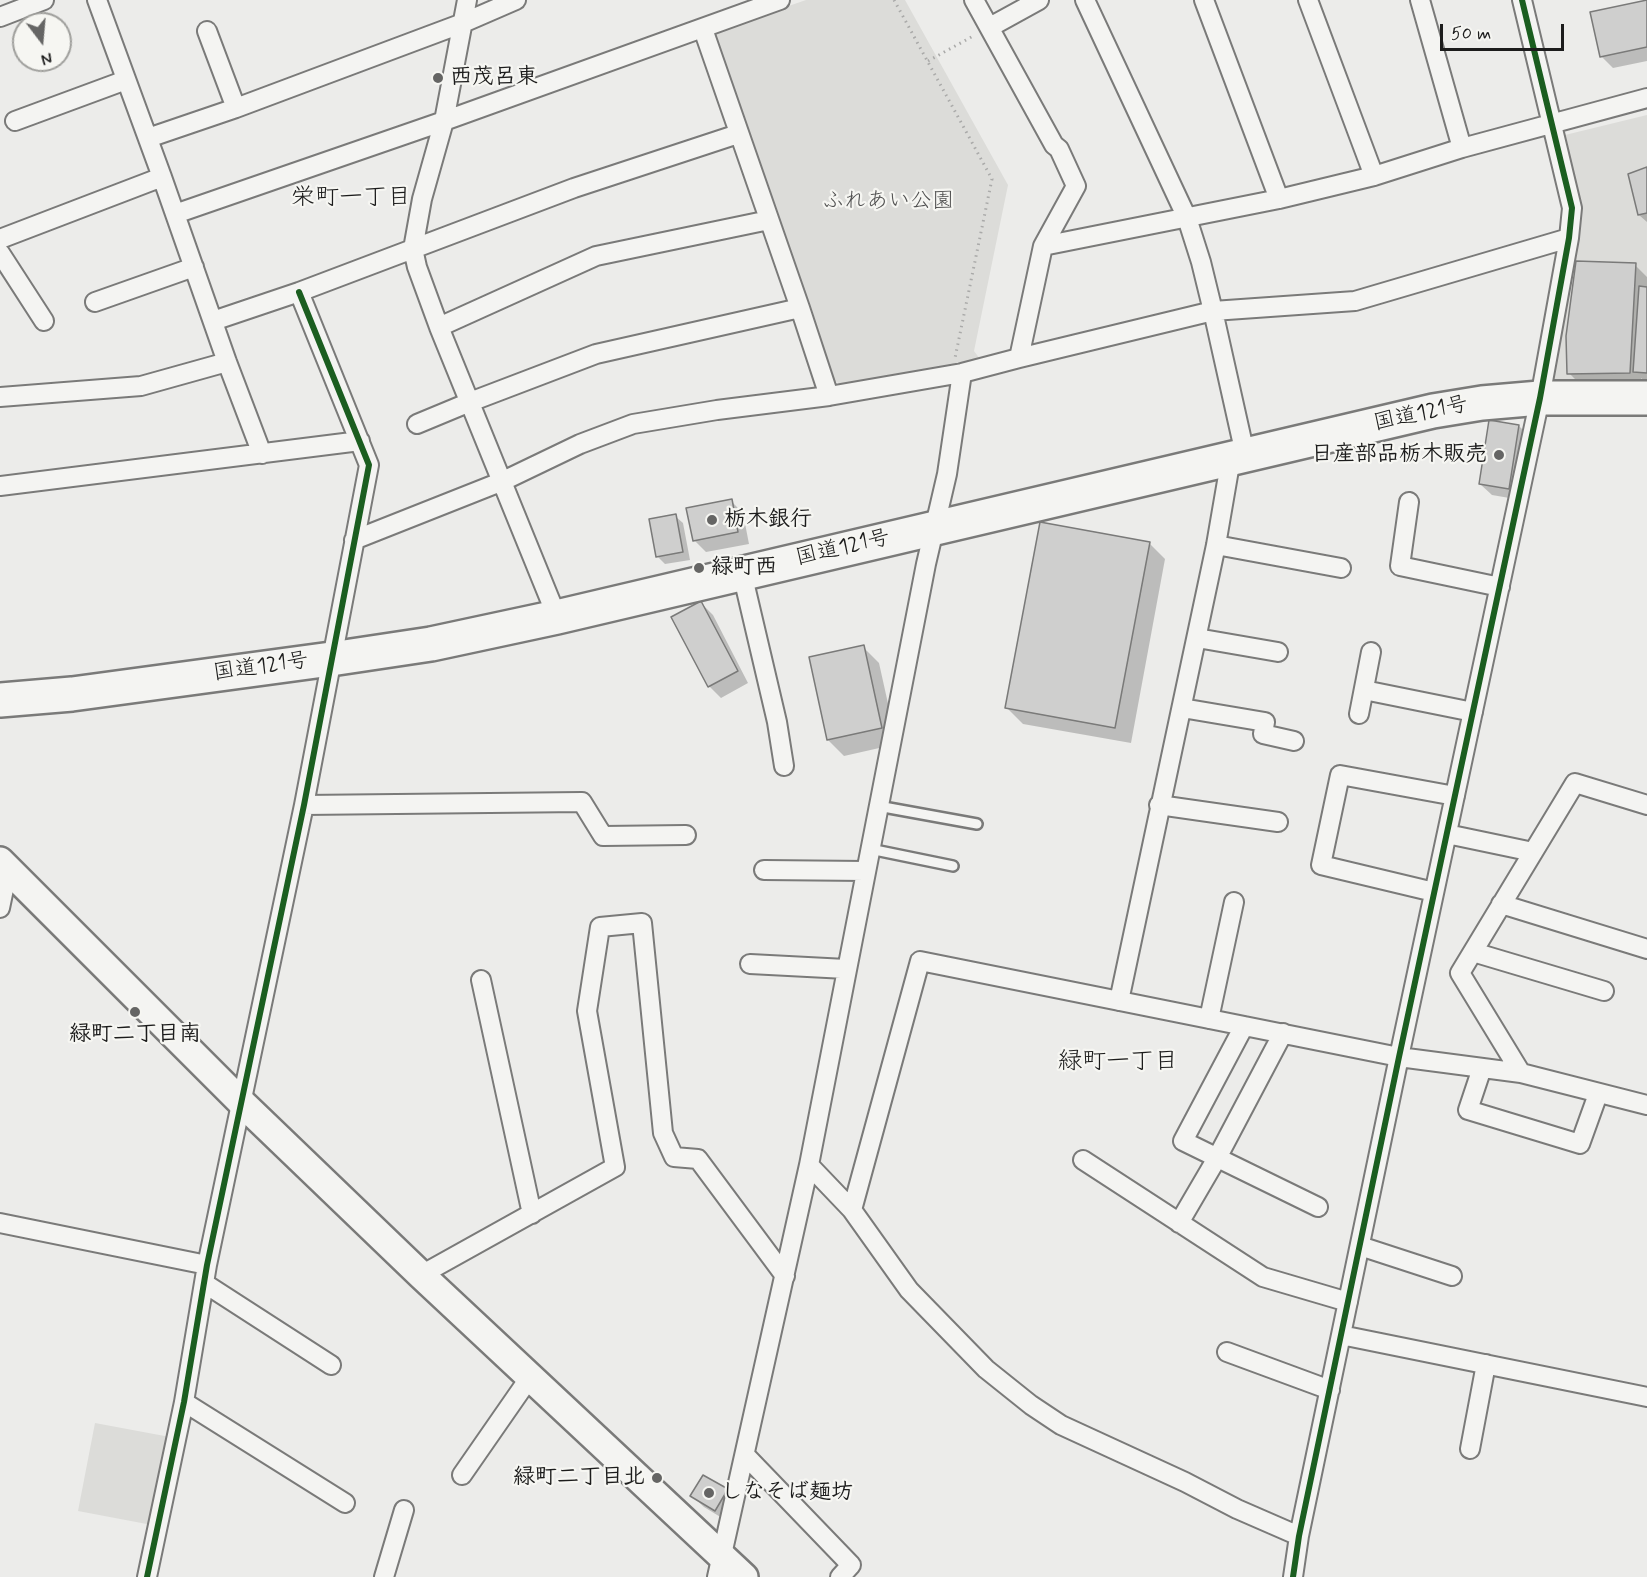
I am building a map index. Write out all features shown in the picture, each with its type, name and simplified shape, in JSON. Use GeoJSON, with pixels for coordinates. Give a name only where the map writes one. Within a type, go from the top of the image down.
{"type":"FeatureCollection","features":[{"type":"Feature","properties":{"kind":"highway","name":"国道121号"},"geometry":{"type":"LineString","coordinates":[[0,700],[72,694],[431,644],[557,617],[1432,411],[1482,403],[1540,398],[1647,398]]}},
{"type":"Feature","properties":{"kind":"street"},"geometry":{"type":"LineString","coordinates":[[0,17],[44,0]]}},
{"type":"Feature","properties":{"kind":"street"},"geometry":{"type":"LineString","coordinates":[[97,0],[262,454]]}},
{"type":"Feature","properties":{"kind":"street"},"geometry":{"type":"LineString","coordinates":[[468,0],[444,121],[422,199],[413,249],[417,267],[439,327],[557,617]]}},
{"type":"Feature","properties":{"kind":"street"},"geometry":{"type":"LineString","coordinates":[[148,138],[236,108],[464,23],[516,0]]}},
{"type":"Feature","properties":{"kind":"street"},"geometry":{"type":"LineString","coordinates":[[176,214],[444,121],[780,0]]}},
{"type":"Feature","properties":{"kind":"street"},"geometry":{"type":"LineString","coordinates":[[974,0],[1054,145],[1059,149],[1076,186],[1043,246],[1019,358]]}},
{"type":"Feature","properties":{"kind":"street"},"geometry":{"type":"LineString","coordinates":[[990,27],[1039,0]]}},
{"type":"Feature","properties":{"kind":"street"},"geometry":{"type":"LineString","coordinates":[[1085,0],[1187,218],[1213,311],[1238,456],[1216,545],[1119,1001]]}},
{"type":"Feature","properties":{"kind":"street"},"geometry":{"type":"LineString","coordinates":[[1204,0],[1280,199]]}},
{"type":"Feature","properties":{"kind":"street"},"geometry":{"type":"LineString","coordinates":[[1308,0],[1374,176]]}},
{"type":"Feature","properties":{"kind":"street"},"geometry":{"type":"LineString","coordinates":[[1420,0],[1462,148]]}},
{"type":"Feature","properties":{"kind":"street"},"geometry":{"type":"LineString","coordinates":[[1293,1577],[1299,1536],[1399,1057],[1540,398],[1569,238],[1572,208],[1522,0]]}},
{"type":"Feature","properties":{"kind":"street"},"geometry":{"type":"LineString","coordinates":[[703,29],[829,396]]}},
{"type":"Feature","properties":{"kind":"street"},"geometry":{"type":"LineString","coordinates":[[207,31],[236,108]]}},
{"type":"Feature","properties":{"kind":"street"},"geometry":{"type":"LineString","coordinates":[[15,121],[126,80]]}},
{"type":"Feature","properties":{"kind":"street"},"geometry":{"type":"LineString","coordinates":[[1043,246],[1280,199],[1374,176],[1462,148],[1647,98]]}},
{"type":"Feature","properties":{"kind":"street"},"geometry":{"type":"LineString","coordinates":[[213,321],[298,292],[574,188],[738,134]]}},
{"type":"Feature","properties":{"kind":"street"},"geometry":{"type":"LineString","coordinates":[[44,321],[2,238],[162,177]]}},
{"type":"Feature","properties":{"kind":"street"},"geometry":{"type":"LineString","coordinates":[[439,327],[596,256],[769,220]]}},
{"type":"Feature","properties":{"kind":"street"},"geometry":{"type":"LineString","coordinates":[[354,540],[502,481],[580,444],[633,424],[717,410],[829,396],[1019,358],[1213,311],[1355,301],[1569,238]]}},
{"type":"Feature","properties":{"kind":"street"},"geometry":{"type":"LineString","coordinates":[[95,302],[194,267]]}},
{"type":"Feature","properties":{"kind":"street"},"geometry":{"type":"LineString","coordinates":[[147,1577],[184,1402],[205,1274],[304,805],[369,465],[298,292]]}},
{"type":"Feature","properties":{"kind":"street"},"geometry":{"type":"LineString","coordinates":[[417,424],[596,354],[800,308]]}},
{"type":"Feature","properties":{"kind":"street"},"geometry":{"type":"LineString","coordinates":[[0,398],[141,386],[227,362]]}},
{"type":"Feature","properties":{"kind":"street"},"geometry":{"type":"LineString","coordinates":[[719,1567],[785,1276],[878,806],[947,474],[958,370]]}},
{"type":"Feature","properties":{"kind":"street"},"geometry":{"type":"LineString","coordinates":[[0,486],[360,441]]}},
{"type":"Feature","properties":{"kind":"street"},"geometry":{"type":"LineString","coordinates":[[1409,502],[1400,566],[1500,587]]}},
{"type":"Feature","properties":{"kind":"street"},"geometry":{"type":"LineString","coordinates":[[1216,545],[1341,568]]}},
{"type":"Feature","properties":{"kind":"street"},"geometry":{"type":"LineString","coordinates":[[742,573],[777,722],[784,766]]}},
{"type":"Feature","properties":{"kind":"street"},"geometry":{"type":"LineString","coordinates":[[1197,638],[1278,652]]}},
{"type":"Feature","properties":{"kind":"street"},"geometry":{"type":"LineString","coordinates":[[1359,714],[1371,652]]}},
{"type":"Feature","properties":{"kind":"street"},"geometry":{"type":"LineString","coordinates":[[1364,690],[1473,712]]}},
{"type":"Feature","properties":{"kind":"street"},"geometry":{"type":"LineString","coordinates":[[1182,708],[1265,722],[1263,734],[1294,741]]}},
{"type":"Feature","properties":{"kind":"street"},"geometry":{"type":"LineString","coordinates":[[1434,892],[1321,865],[1340,775],[1455,796]]}},
{"type":"Feature","properties":{"kind":"street"},"geometry":{"type":"LineString","coordinates":[[1521,1073],[1460,973],[1575,783],[1647,805]]}},
{"type":"Feature","properties":{"kind":"street"},"geometry":{"type":"LineString","coordinates":[[304,805],[582,801],[603,836],[686,835]]}},
{"type":"Feature","properties":{"kind":"street"},"geometry":{"type":"LineString","coordinates":[[1160,805],[1278,822]]}},
{"type":"Feature","properties":{"kind":"street"},"geometry":{"type":"LineString","coordinates":[[1447,834],[1533,852]]}},
{"type":"Feature","properties":{"kind":"street"},"geometry":{"type":"LineString","coordinates":[[4,866],[241,1102],[420,1275],[530,1377],[719,1567],[744,1577]]}},
{"type":"Feature","properties":{"kind":"street"},"geometry":{"type":"LineString","coordinates":[[0,908],[4,866]]}},
{"type":"Feature","properties":{"kind":"street"},"geometry":{"type":"LineString","coordinates":[[764,870],[865,871]]}},
{"type":"Feature","properties":{"kind":"street"},"geometry":{"type":"LineString","coordinates":[[1209,1019],[1234,902]]}},
{"type":"Feature","properties":{"kind":"street"},"geometry":{"type":"LineString","coordinates":[[1501,903],[1647,949]]}},
{"type":"Feature","properties":{"kind":"street"},"geometry":{"type":"LineString","coordinates":[[420,1275],[615,1167],[587,1011],[600,927],[642,923],[663,1133],[674,1157],[698,1159],[785,1276]]}},
{"type":"Feature","properties":{"kind":"street"},"geometry":{"type":"LineString","coordinates":[[1473,952],[1604,991]]}},
{"type":"Feature","properties":{"kind":"street"},"geometry":{"type":"LineString","coordinates":[[852,1210],[920,961],[1399,1057],[1521,1073],[1647,1105]]}},
{"type":"Feature","properties":{"kind":"street"},"geometry":{"type":"LineString","coordinates":[[750,964],[846,969]]}},
{"type":"Feature","properties":{"kind":"street"},"geometry":{"type":"LineString","coordinates":[[481,980],[532,1214]]}},
{"type":"Feature","properties":{"kind":"street"},"geometry":{"type":"LineString","coordinates":[[1245,1026],[1183,1141],[1317,1207]]}},
{"type":"Feature","properties":{"kind":"street"},"geometry":{"type":"LineString","coordinates":[[1179,1223],[1217,1158],[1283,1033]]}},
{"type":"Feature","properties":{"kind":"street"},"geometry":{"type":"LineString","coordinates":[[1482,1068],[1468,1110],[1580,1144],[1598,1094]]}},
{"type":"Feature","properties":{"kind":"street"},"geometry":{"type":"LineString","coordinates":[[1083,1160],[1263,1277],[1348,1302]]}},
{"type":"Feature","properties":{"kind":"street"},"geometry":{"type":"LineString","coordinates":[[808,1164],[852,1210],[909,1290],[986,1369],[1031,1405],[1061,1425],[1299,1536]]}},
{"type":"Feature","properties":{"kind":"street"},"geometry":{"type":"LineString","coordinates":[[0,1223],[205,1274],[331,1365]]}},
{"type":"Feature","properties":{"kind":"street"},"geometry":{"type":"LineString","coordinates":[[1360,1246],[1452,1276]]}},
{"type":"Feature","properties":{"kind":"street"},"geometry":{"type":"LineString","coordinates":[[1341,1335],[1647,1397]]}},
{"type":"Feature","properties":{"kind":"street"},"geometry":{"type":"LineString","coordinates":[[1227,1352],[1330,1390]]}},
{"type":"Feature","properties":{"kind":"street"},"geometry":{"type":"LineString","coordinates":[[1470,1449],[1486,1364]]}},
{"type":"Feature","properties":{"kind":"street"},"geometry":{"type":"LineString","coordinates":[[462,1475],[530,1377]]}},
{"type":"Feature","properties":{"kind":"street"},"geometry":{"type":"LineString","coordinates":[[184,1402],[345,1503]]}},
{"type":"Feature","properties":{"kind":"street"},"geometry":{"type":"LineString","coordinates":[[745,1455],[851,1565],[840,1577]]}},
{"type":"Feature","properties":{"kind":"street"},"geometry":{"type":"LineString","coordinates":[[384,1577],[404,1510]]}},
{"type":"Feature","properties":{"kind":"lane"},"geometry":{"type":"LineString","coordinates":[[878,806],[977,824]]}},
{"type":"Feature","properties":{"kind":"lane"},"geometry":{"type":"LineString","coordinates":[[870,849],[953,866]]}},
{"type":"Feature","properties":{"kind":"path"},"geometry":{"type":"LineString","coordinates":[[894,0],[993,179],[958,370]]}},
{"type":"Feature","properties":{"kind":"path"},"geometry":{"type":"LineString","coordinates":[[927,61],[990,27]]}},
{"type":"Feature","properties":{"kind":"shaded area","name":"ふれあい公園"},"geometry":{"type":"Polygon","coordinates":[[[806,0],[905,0],[1008,185],[974,351],[980,359],[842,385],[828,377],[712,41],[719,30],[806,0]]]}},
{"type":"Feature","properties":{"kind":"shaded area"},"geometry":{"type":"Polygon","coordinates":[[[1647,115],[1647,388],[1553,386],[1580,209],[1565,135],[1647,115]]]}},
{"type":"Feature","properties":{"kind":"shaded area"},"geometry":{"type":"Polygon","coordinates":[[[95,1423],[170,1437],[152,1525],[78,1511],[95,1423]]]}},
{"type":"Feature","properties":{"kind":"building"},"geometry":{"type":"Polygon","coordinates":[[[1647,0],[1647,47],[1600,57],[1590,12],[1647,0]]]}},
{"type":"Feature","properties":{"kind":"building"},"geometry":{"type":"Polygon","coordinates":[[[1647,167],[1647,213],[1638,215],[1628,174],[1647,167]]]}},
{"type":"Feature","properties":{"kind":"building"},"geometry":{"type":"Polygon","coordinates":[[[1576,261],[1636,263],[1630,373],[1567,374],[1566,336],[1576,261]]]}},
{"type":"Feature","properties":{"kind":"building"},"geometry":{"type":"Polygon","coordinates":[[[1639,286],[1647,287],[1647,373],[1633,372],[1639,286]]]}},
{"type":"Feature","properties":{"kind":"building","name":"日産部品栃木販売"},"geometry":{"type":"Polygon","coordinates":[[[1489,420],[1519,425],[1509,489],[1479,484],[1489,420]]]}},
{"type":"Feature","properties":{"kind":"building","name":"栃木銀行"},"geometry":{"type":"Polygon","coordinates":[[[732,499],[738,532],[693,541],[686,508],[732,499]]]}},
{"type":"Feature","properties":{"kind":"building"},"geometry":{"type":"Polygon","coordinates":[[[676,514],[683,552],[656,557],[649,519],[676,514]]]}},
{"type":"Feature","properties":{"kind":"building"},"geometry":{"type":"Polygon","coordinates":[[[1040,522],[1150,542],[1115,728],[1005,708],[1040,522]]]}},
{"type":"Feature","properties":{"kind":"building"},"geometry":{"type":"Polygon","coordinates":[[[701,601],[738,671],[708,687],[671,617],[701,601]]]}},
{"type":"Feature","properties":{"kind":"building"},"geometry":{"type":"Polygon","coordinates":[[[864,645],[882,728],[827,740],[809,657],[864,645]]]}},
{"type":"Feature","properties":{"kind":"building","name":"しなそば麺坊"},"geometry":{"type":"Polygon","coordinates":[[[703,1475],[728,1489],[715,1511],[690,1496],[703,1475]]]}},
{"type":"Feature","properties":{"kind":"cycle path"},"geometry":{"type":"LineString","coordinates":[[1293,1577],[1299,1536],[1399,1057],[1540,398],[1569,238],[1572,208],[1522,0]]}},
{"type":"Feature","properties":{"kind":"cycle path"},"geometry":{"type":"LineString","coordinates":[[147,1577],[184,1402],[207,1265],[304,805],[369,465],[299,292]]}},
{"type":"Feature","properties":{"kind":"place","name":"西茂呂東"},"geometry":{"type":"Point","coordinates":[438,78]}},
{"type":"Feature","properties":{"kind":"place","name":"日産部品栃木販売"},"geometry":{"type":"Point","coordinates":[1499,455]}},
{"type":"Feature","properties":{"kind":"place","name":"栃木銀行"},"geometry":{"type":"Point","coordinates":[712,520]}},
{"type":"Feature","properties":{"kind":"place","name":"緑町西"},"geometry":{"type":"Point","coordinates":[699,568]}},
{"type":"Feature","properties":{"kind":"place","name":"緑町二丁目南"},"geometry":{"type":"Point","coordinates":[135,1012]}},
{"type":"Feature","properties":{"kind":"place","name":"緑町二丁目北"},"geometry":{"type":"Point","coordinates":[657,1478]}},
{"type":"Feature","properties":{"kind":"place","name":"しなそば麺坊"},"geometry":{"type":"Point","coordinates":[709,1493]}},
{"type":"Feature","properties":{"kind":"district","name":"栄町一丁目"},"geometry":{"type":"Point","coordinates":[351,199]}},
{"type":"Feature","properties":{"kind":"district","name":"緑町一丁目"},"geometry":{"type":"Point","coordinates":[1118,1063]}}]}
